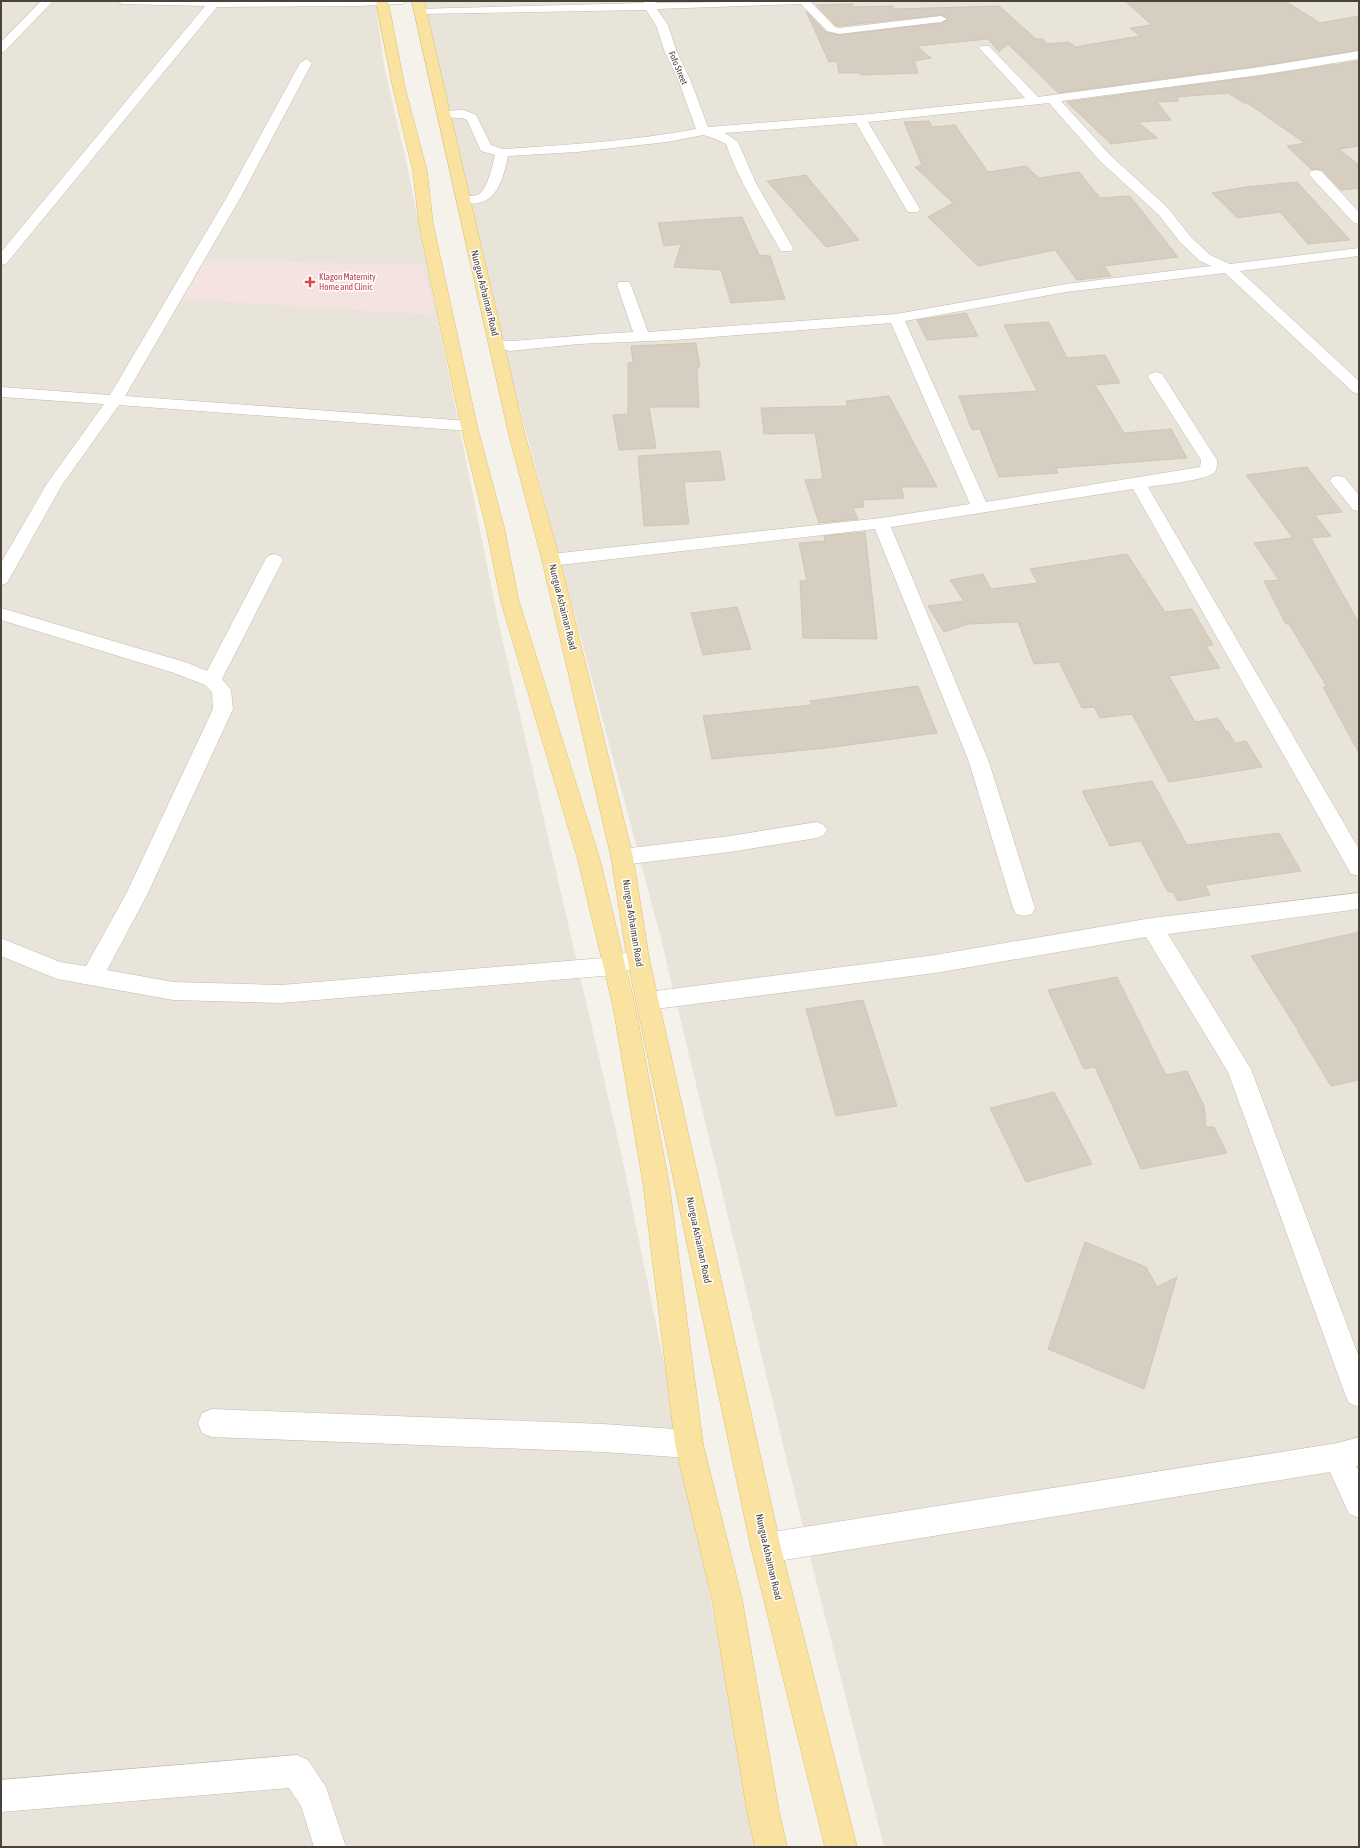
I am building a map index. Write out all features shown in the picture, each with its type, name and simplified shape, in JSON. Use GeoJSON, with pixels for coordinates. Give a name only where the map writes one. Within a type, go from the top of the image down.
{"type":"FeatureCollection","features":[{"type":"Feature","properties":{"kind":"main road","name":"Nungua Ashaiman Road"},"geometry":{"type":"LineString","coordinates":[[401,3],[444,114],[517,435],[552,560],[622,857],[638,958],[766,1548],[841,1847]]}},
{"type":"Feature","properties":{"kind":"main road"},"geometry":{"type":"LineString","coordinates":[[401,3],[398,88],[420,171],[426,224],[469,426],[495,527],[510,602],[589,860],[624,1006],[656,1183],[689,1444],[727,1599],[763,1811],[771,1847]]}},
{"type":"Feature","properties":{"kind":"street"},"geometry":{"type":"LineString","coordinates":[[1,49],[47,1]]}},
{"type":"Feature","properties":{"kind":"street"},"geometry":{"type":"LineString","coordinates":[[122,1],[214,3],[650,4],[801,1]]}},
{"type":"Feature","properties":{"kind":"street"},"geometry":{"type":"LineString","coordinates":[[804,1],[831,29],[839,31],[941,19]]}},
{"type":"Feature","properties":{"kind":"street"},"geometry":{"type":"LineString","coordinates":[[1,261],[214,3]]}},
{"type":"Feature","properties":{"kind":"street","name":"Fofo Street"},"geometry":{"type":"LineString","coordinates":[[650,4],[662,25],[670,50],[684,79],[702,132]]}},
{"type":"Feature","properties":{"kind":"street"},"geometry":{"type":"LineString","coordinates":[[985,48],[1034,100]]}},
{"type":"Feature","properties":{"kind":"street"},"geometry":{"type":"LineString","coordinates":[[444,114],[464,114],[472,118],[486,148],[502,153],[607,145],[702,132],[860,119],[1052,99],[1260,71],[1359,55]]}},
{"type":"Feature","properties":{"kind":"street"},"geometry":{"type":"LineString","coordinates":[[1,579],[54,485],[114,401],[234,195],[306,63]]}},
{"type":"Feature","properties":{"kind":"street"},"geometry":{"type":"LineString","coordinates":[[1052,99],[1105,158],[1163,211],[1185,239],[1205,258],[1228,268],[1359,389]]}},
{"type":"Feature","properties":{"kind":"street"},"geometry":{"type":"LineString","coordinates":[[860,119],[913,209]]}},
{"type":"Feature","properties":{"kind":"street"},"geometry":{"type":"LineString","coordinates":[[702,132],[721,136],[732,142],[735,154],[786,248]]}},
{"type":"Feature","properties":{"kind":"street"},"geometry":{"type":"LineString","coordinates":[[463,199],[481,198],[488,194],[500,165],[502,153]]}},
{"type":"Feature","properties":{"kind":"street"},"geometry":{"type":"LineString","coordinates":[[1316,174],[1359,220]]}},
{"type":"Feature","properties":{"kind":"street"},"geometry":{"type":"LineString","coordinates":[[497,343],[510,346],[578,339],[642,336],[896,318],[1066,288],[1359,252]]}},
{"type":"Feature","properties":{"kind":"street"},"geometry":{"type":"LineString","coordinates":[[624,285],[642,336]]}},
{"type":"Feature","properties":{"kind":"street"},"geometry":{"type":"LineString","coordinates":[[896,318],[980,508]]}},
{"type":"Feature","properties":{"kind":"street"},"geometry":{"type":"LineString","coordinates":[[552,560],[881,523],[1197,474],[1208,470],[1209,460],[1156,377]]}},
{"type":"Feature","properties":{"kind":"street"},"geometry":{"type":"LineString","coordinates":[[1,392],[469,426]]}},
{"type":"Feature","properties":{"kind":"street"},"geometry":{"type":"LineString","coordinates":[[1338,481],[1359,506]]}},
{"type":"Feature","properties":{"kind":"street"},"geometry":{"type":"LineString","coordinates":[[1138,483],[1359,868]]}},
{"type":"Feature","properties":{"kind":"street"},"geometry":{"type":"LineString","coordinates":[[881,523],[979,762],[1024,908]]}},
{"type":"Feature","properties":{"kind":"street"},"geometry":{"type":"LineString","coordinates":[[212,680],[274,560]]}},
{"type":"Feature","properties":{"kind":"street"},"geometry":{"type":"LineString","coordinates":[[1,614],[181,668],[212,680],[221,690],[223,709],[136,895],[92,976]]}},
{"type":"Feature","properties":{"kind":"street"},"geometry":{"type":"LineString","coordinates":[[622,857],[730,844],[817,830]]}},
{"type":"Feature","properties":{"kind":"street"},"geometry":{"type":"LineString","coordinates":[[648,1001],[935,964],[1152,927],[1359,901]]}},
{"type":"Feature","properties":{"kind":"street"},"geometry":{"type":"LineString","coordinates":[[1152,927],[1239,1069],[1359,1394]]}},
{"type":"Feature","properties":{"kind":"street"},"geometry":{"type":"LineString","coordinates":[[1,947],[57,970],[173,991],[281,994],[614,966],[638,958]]}},
{"type":"Feature","properties":{"kind":"street"},"geometry":{"type":"LineString","coordinates":[[212,1423],[603,1438],[689,1444]]}},
{"type":"Feature","properties":{"kind":"street"},"geometry":{"type":"LineString","coordinates":[[766,1548],[1348,1454],[1359,1504]]}},
{"type":"Feature","properties":{"kind":"street"},"geometry":{"type":"LineString","coordinates":[[1,1796],[297,1771],[315,1798],[330,1847]]}},
{"type":"Feature","properties":{"kind":"shaded area"},"geometry":{"type":"Polygon","coordinates":[[[1,1],[375,1],[385,71],[406,160],[497,616],[622,1157],[693,1505],[757,1847],[1,1847],[1,1]]]}},
{"type":"Feature","properties":{"kind":"shaded area"},"geometry":{"type":"Polygon","coordinates":[[[423,1],[1359,1],[1359,1847],[884,1847],[816,1581],[660,935],[483,270],[423,1]]]}},
{"type":"Feature","properties":{"kind":"shaded area","name":"Klagon Maternity Home and Clinic"},"geometry":{"type":"Polygon","coordinates":[[[206,260],[423,265],[436,315],[182,299],[206,260]]]}},
{"type":"Feature","properties":{"kind":"building"},"geometry":{"type":"Polygon","coordinates":[[[1125,1],[1285,1],[1320,23],[1359,16],[1359,50],[1260,66],[1058,93],[1008,44],[999,52],[988,39],[917,46],[931,58],[914,61],[918,73],[861,75],[860,73],[839,73],[837,61],[829,62],[806,11],[826,32],[839,35],[941,23],[948,18],[941,15],[836,26],[816,5],[852,4],[853,7],[893,6],[895,9],[999,6],[1036,39],[1043,39],[1047,44],[1069,42],[1075,47],[1140,36],[1130,28],[1152,25],[1125,1]]]}},
{"type":"Feature","properties":{"kind":"building"},"geometry":{"type":"Polygon","coordinates":[[[1359,61],[1359,146],[1339,149],[1359,165],[1359,188],[1341,190],[1322,170],[1311,169],[1287,146],[1305,143],[1247,103],[1244,103],[1228,93],[1176,97],[1179,101],[1157,102],[1171,120],[1138,122],[1157,138],[1111,144],[1067,102],[1260,76],[1359,61]]]}},
{"type":"Feature","properties":{"kind":"building"},"geometry":{"type":"Polygon","coordinates":[[[929,121],[932,127],[955,125],[988,172],[1026,166],[1039,178],[1079,172],[1100,198],[1130,196],[1178,257],[1104,266],[1111,276],[1077,280],[1055,250],[978,266],[928,217],[953,203],[915,167],[922,165],[904,122],[929,121]]]}},
{"type":"Feature","properties":{"kind":"building"},"geometry":{"type":"Polygon","coordinates":[[[806,175],[859,240],[826,247],[767,181],[806,175]]]}},
{"type":"Feature","properties":{"kind":"building"},"geometry":{"type":"Polygon","coordinates":[[[1297,182],[1350,240],[1308,244],[1280,212],[1237,218],[1212,193],[1245,187],[1297,182]]]}},
{"type":"Feature","properties":{"kind":"building"},"geometry":{"type":"Polygon","coordinates":[[[742,217],[759,255],[770,256],[785,299],[731,303],[721,270],[674,267],[681,244],[664,246],[658,223],[742,217]]]}},
{"type":"Feature","properties":{"kind":"building"},"geometry":{"type":"Polygon","coordinates":[[[966,313],[978,336],[927,340],[917,320],[966,313]]]}},
{"type":"Feature","properties":{"kind":"building"},"geometry":{"type":"Polygon","coordinates":[[[1049,322],[1067,358],[1105,355],[1120,383],[1095,385],[1124,433],[1171,429],[1187,458],[1056,468],[1058,473],[999,477],[980,429],[972,430],[959,396],[1037,391],[1004,325],[1049,322]]]}},
{"type":"Feature","properties":{"kind":"building"},"geometry":{"type":"Polygon","coordinates":[[[696,343],[700,367],[697,367],[699,407],[649,407],[656,448],[619,450],[613,415],[628,414],[628,363],[633,362],[631,346],[696,343]]]}},
{"type":"Feature","properties":{"kind":"building"},"geometry":{"type":"Polygon","coordinates":[[[889,396],[937,487],[901,487],[904,498],[863,500],[864,507],[853,508],[858,519],[819,523],[805,480],[823,479],[815,433],[764,434],[761,408],[848,406],[846,401],[889,396]]]}},
{"type":"Feature","properties":{"kind":"building"},"geometry":{"type":"Polygon","coordinates":[[[720,451],[725,480],[684,482],[689,524],[644,526],[638,456],[720,451]]]}},
{"type":"Feature","properties":{"kind":"building"},"geometry":{"type":"Polygon","coordinates":[[[1307,467],[1342,512],[1315,515],[1331,536],[1311,538],[1359,623],[1359,753],[1323,687],[1327,687],[1289,624],[1286,624],[1264,581],[1279,580],[1254,543],[1293,538],[1246,475],[1307,467]]]}},
{"type":"Feature","properties":{"kind":"building"},"geometry":{"type":"Polygon","coordinates":[[[865,532],[877,639],[803,638],[800,581],[807,581],[799,543],[825,541],[824,536],[865,532]]]}},
{"type":"Feature","properties":{"kind":"building"},"geometry":{"type":"Polygon","coordinates":[[[1127,554],[1165,612],[1192,609],[1213,645],[1206,646],[1220,668],[1169,676],[1195,722],[1218,718],[1235,743],[1246,741],[1262,767],[1169,782],[1132,714],[1100,718],[1094,707],[1082,708],[1059,662],[1034,664],[1018,622],[968,624],[944,632],[928,606],[964,601],[950,580],[983,574],[991,589],[1038,583],[1030,569],[1127,554]]]}},
{"type":"Feature","properties":{"kind":"building"},"geometry":{"type":"Polygon","coordinates":[[[737,607],[751,649],[703,655],[691,613],[737,607]]]}},
{"type":"Feature","properties":{"kind":"building"},"geometry":{"type":"Polygon","coordinates":[[[918,686],[937,733],[827,748],[712,759],[703,716],[812,705],[810,701],[918,686]]]}},
{"type":"Feature","properties":{"kind":"building"},"geometry":{"type":"Polygon","coordinates":[[[1152,781],[1187,845],[1279,833],[1301,871],[1205,885],[1210,895],[1178,901],[1173,892],[1168,892],[1141,841],[1110,846],[1082,791],[1152,781]]]}},
{"type":"Feature","properties":{"kind":"building"},"geometry":{"type":"Polygon","coordinates":[[[1359,932],[1359,1080],[1331,1086],[1298,1030],[1251,956],[1359,932]]]}},
{"type":"Feature","properties":{"kind":"building"},"geometry":{"type":"Polygon","coordinates":[[[1117,977],[1166,1075],[1187,1071],[1204,1106],[1206,1127],[1214,1127],[1227,1153],[1141,1169],[1095,1067],[1084,1069],[1048,990],[1117,977]]]}},
{"type":"Feature","properties":{"kind":"building"},"geometry":{"type":"Polygon","coordinates":[[[863,1000],[897,1106],[836,1116],[806,1009],[863,1000]]]}},
{"type":"Feature","properties":{"kind":"building"},"geometry":{"type":"Polygon","coordinates":[[[1054,1092],[1092,1164],[1026,1182],[990,1108],[1054,1092]]]}},
{"type":"Feature","properties":{"kind":"building"},"geometry":{"type":"Polygon","coordinates":[[[1085,1242],[1146,1267],[1157,1287],[1177,1277],[1144,1389],[1048,1349],[1085,1242]]]}},
{"type":"Feature","properties":{"kind":"place","name":"Klagon Maternity Home and Clinic"},"geometry":{"type":"Point","coordinates":[310,282]}}]}
